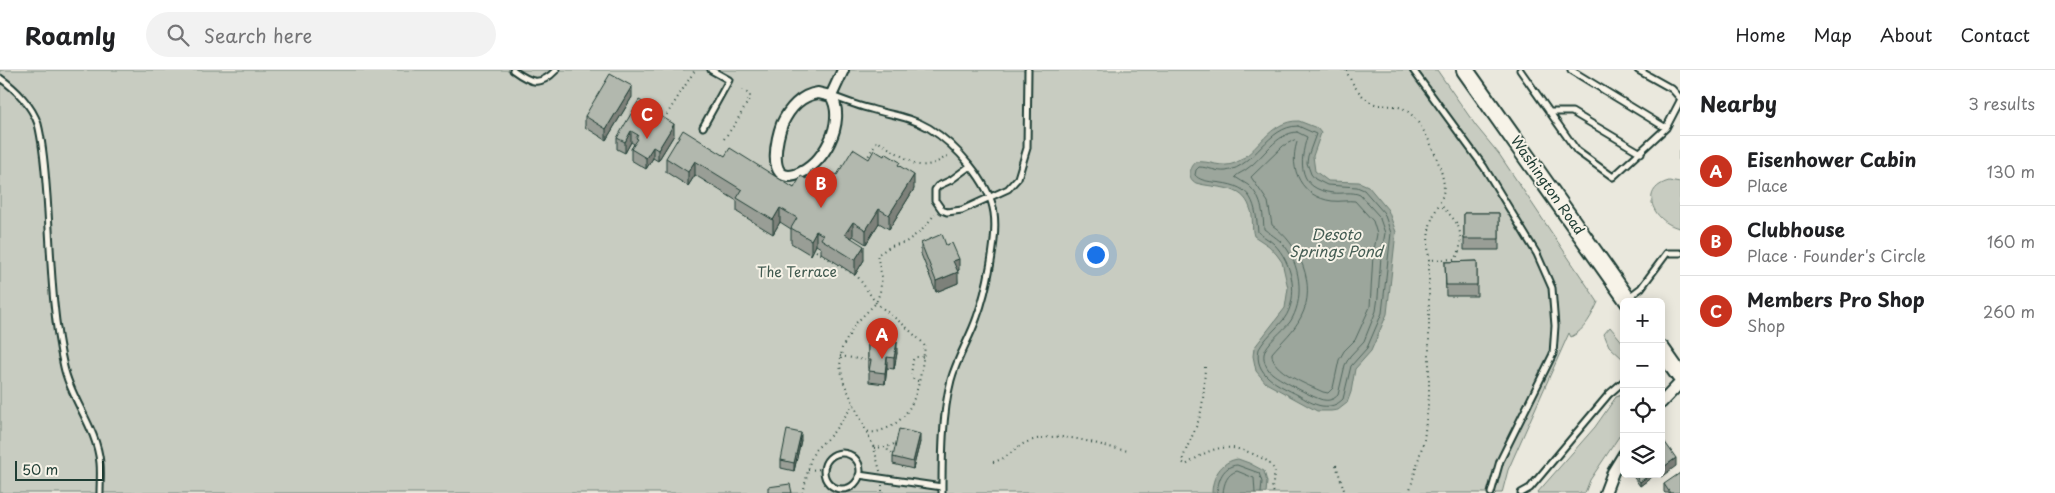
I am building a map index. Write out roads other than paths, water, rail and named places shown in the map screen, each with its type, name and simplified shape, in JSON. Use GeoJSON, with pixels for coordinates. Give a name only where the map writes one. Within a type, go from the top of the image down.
{"type":"FeatureCollection","features":[{"type":"Feature","properties":{"kind":"main road","name":"Washington Road"},"geometry":{"type":"LineString","coordinates":[[1465,70],[1627,298]]}},
{"type":"Feature","properties":{"kind":"main road"},"geometry":{"type":"LineString","coordinates":[[1665,355],[1680,376]]}},
{"type":"Feature","properties":{"kind":"street"},"geometry":{"type":"LineString","coordinates":[[831,96],[823,93],[808,96],[786,116],[778,135],[776,152],[777,168],[783,173],[790,176],[799,174],[815,162],[826,148],[837,117],[836,107],[831,96],[843,70]]}},
{"type":"Feature","properties":{"kind":"street"},"geometry":{"type":"LineString","coordinates":[[1665,399],[1680,384]]}},
{"type":"Feature","properties":{"kind":"street"},"geometry":{"type":"LineString","coordinates":[[1605,493],[1613,472],[1620,461]]}},
{"type":"Feature","properties":{"kind":"lane"},"geometry":{"type":"LineString","coordinates":[[514,70],[525,78],[542,82],[556,70]]}},
{"type":"Feature","properties":{"kind":"lane"},"geometry":{"type":"LineString","coordinates":[[703,127],[729,80],[711,70]]}},
{"type":"Feature","properties":{"kind":"lane"},"geometry":{"type":"LineString","coordinates":[[970,166],[951,180],[938,186],[934,195],[937,206],[947,212],[955,212],[1014,184],[1023,165],[1029,131],[1028,70]]}},
{"type":"Feature","properties":{"kind":"lane"},"geometry":{"type":"LineString","coordinates":[[1413,70],[1484,167],[1537,254],[1552,288],[1556,326],[1552,354],[1500,461],[1490,493]]}},
{"type":"Feature","properties":{"kind":"lane"},"geometry":{"type":"LineString","coordinates":[[1520,70],[1578,151],[1614,177],[1666,128],[1680,100],[1672,89],[1638,70]]}},
{"type":"Feature","properties":{"kind":"lane"},"geometry":{"type":"LineString","coordinates":[[1570,70],[1666,128]]}},
{"type":"Feature","properties":{"kind":"lane"},"geometry":{"type":"LineString","coordinates":[[0,78],[14,88],[37,122],[44,164],[58,330],[64,368],[74,397],[89,426],[98,451],[100,493]]}},
{"type":"Feature","properties":{"kind":"lane"},"geometry":{"type":"LineString","coordinates":[[831,96],[916,122],[929,128],[956,150],[970,166],[989,197],[994,211],[995,236],[978,316],[951,379],[946,409],[942,490],[859,475]]}},
{"type":"Feature","properties":{"kind":"lane"},"geometry":{"type":"LineString","coordinates":[[1549,112],[1572,112],[1641,153]]}},
{"type":"Feature","properties":{"kind":"lane"},"geometry":{"type":"LineString","coordinates":[[1630,298],[1641,288],[1667,253],[1680,253]]}},
{"type":"Feature","properties":{"kind":"lane"},"geometry":{"type":"LineString","coordinates":[[1521,493],[1530,488],[1609,394],[1620,384]]}},
{"type":"Feature","properties":{"kind":"lane"},"geometry":{"type":"LineString","coordinates":[[838,453],[844,453],[850,455],[858,463],[859,475],[853,485],[842,489],[830,485],[823,469],[828,458],[838,453]]}},
{"type":"Feature","properties":{"kind":"water","name":"Desoto Springs Pond"},"geometry":{"type":"Polygon","coordinates":[[[1299,121],[1317,128],[1321,133],[1313,156],[1315,171],[1328,181],[1359,182],[1368,186],[1388,210],[1396,232],[1387,314],[1371,351],[1355,369],[1347,403],[1338,410],[1331,411],[1317,411],[1266,383],[1256,371],[1253,356],[1254,348],[1285,308],[1288,288],[1282,262],[1269,246],[1254,236],[1251,211],[1246,200],[1241,195],[1228,189],[1196,183],[1190,176],[1196,162],[1230,165],[1243,158],[1272,131],[1289,122],[1299,121]]]}},
{"type":"Feature","properties":{"kind":"water"},"geometry":{"type":"Polygon","coordinates":[[[1238,459],[1264,471],[1267,482],[1266,493],[1212,493],[1214,481],[1222,466],[1238,459]]]}},
{"type":"Feature","properties":{"kind":"place","name":"Members Pro Shop"},"geometry":{"type":"Point","coordinates":[647,139]}},
{"type":"Feature","properties":{"kind":"place","name":"Clubhouse"},"geometry":{"type":"Point","coordinates":[821,208]}},
{"type":"Feature","properties":{"kind":"place","name":"Eisenhower Cabin"},"geometry":{"type":"Point","coordinates":[882,359]}},
{"type":"Feature","properties":{"kind":"park label","name":"The Terrace"},"geometry":{"type":"Point","coordinates":[797,271]}}]}
